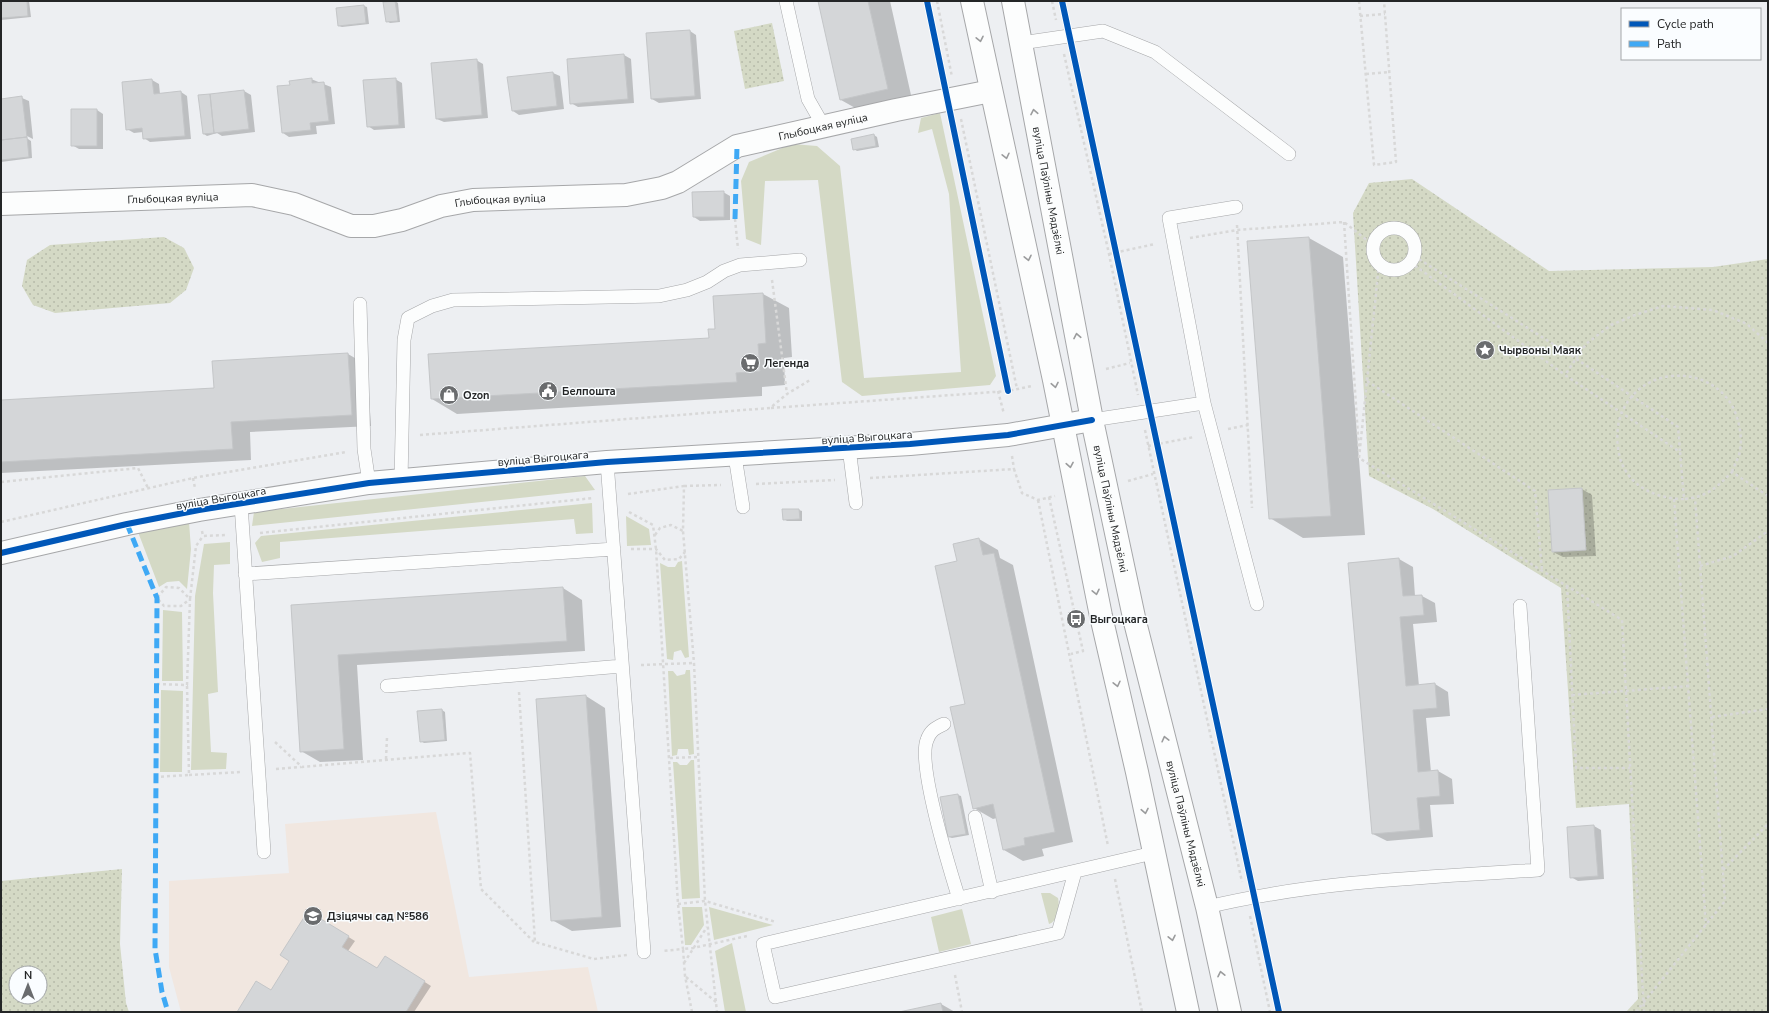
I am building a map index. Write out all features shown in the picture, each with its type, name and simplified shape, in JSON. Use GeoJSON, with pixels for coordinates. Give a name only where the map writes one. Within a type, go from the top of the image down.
{"type":"FeatureCollection","features":[{"type":"Feature","properties":{"kind":"street"},"geometry":{"type":"LineString","coordinates":[[972,1],[1063,427],[1101,616],[1137,772],[1188,1012]]}},
{"type":"Feature","properties":{"kind":"street","name":"вуліца Паўліны Мядзёлкі"},"geometry":{"type":"LineString","coordinates":[[1013,1],[1092,420],[1135,622],[1207,907],[1230,1012]]}},
{"type":"Feature","properties":{"kind":"street","name":"Глыбоцкая вуліца"},"geometry":{"type":"LineString","coordinates":[[1,204],[252,195],[294,204],[351,226],[374,226],[402,220],[441,206],[473,200],[626,195],[662,188],[678,182],[737,146],[991,90]]}},
{"type":"Feature","properties":{"kind":"street","name":"вуліца Выгоцкага"},"geometry":{"type":"LineString","coordinates":[[1,553],[127,524],[199,510],[368,483],[607,462],[735,456],[1008,435],[1063,427],[1092,420]]}},
{"type":"Feature","properties":{"kind":"lane"},"geometry":{"type":"LineString","coordinates":[[786,1],[808,99],[824,127]]}},
{"type":"Feature","properties":{"kind":"lane"},"geometry":{"type":"LineString","coordinates":[[1021,43],[1060,36],[1103,31],[1155,52],[1289,154]]}},
{"type":"Feature","properties":{"kind":"lane"},"geometry":{"type":"LineString","coordinates":[[1236,207],[1169,218],[1204,403],[1257,604]]}},
{"type":"Feature","properties":{"kind":"lane"},"geometry":{"type":"LineString","coordinates":[[1399,228],[1411,236],[1415,250],[1412,259],[1399,270],[1384,268],[1374,258],[1373,245],[1380,233],[1386,229],[1399,228]]}},
{"type":"Feature","properties":{"kind":"lane"},"geometry":{"type":"LineString","coordinates":[[401,481],[404,340],[408,318],[432,306],[453,300],[659,296],[687,290],[707,282],[724,271],[740,265],[800,260]]}},
{"type":"Feature","properties":{"kind":"lane"},"geometry":{"type":"LineString","coordinates":[[360,304],[364,449],[368,483]]}},
{"type":"Feature","properties":{"kind":"lane"},"geometry":{"type":"LineString","coordinates":[[1092,420],[1204,403]]}},
{"type":"Feature","properties":{"kind":"lane"},"geometry":{"type":"LineString","coordinates":[[849,448],[856,503]]}},
{"type":"Feature","properties":{"kind":"lane"},"geometry":{"type":"LineString","coordinates":[[735,456],[743,507]]}},
{"type":"Feature","properties":{"kind":"lane"},"geometry":{"type":"LineString","coordinates":[[607,462],[644,952]]}},
{"type":"Feature","properties":{"kind":"lane"},"geometry":{"type":"LineString","coordinates":[[240,504],[264,852]]}},
{"type":"Feature","properties":{"kind":"lane"},"geometry":{"type":"LineString","coordinates":[[245,574],[614,549]]}},
{"type":"Feature","properties":{"kind":"lane"},"geometry":{"type":"LineString","coordinates":[[1207,907],[1246,898],[1359,882],[1538,870],[1520,606]]}},
{"type":"Feature","properties":{"kind":"lane"},"geometry":{"type":"LineString","coordinates":[[386,686],[622,666]]}},
{"type":"Feature","properties":{"kind":"lane"},"geometry":{"type":"LineString","coordinates":[[944,724],[933,728],[926,741],[924,760],[941,838],[959,899]]}},
{"type":"Feature","properties":{"kind":"lane"},"geometry":{"type":"LineString","coordinates":[[975,817],[992,892]]}},
{"type":"Feature","properties":{"kind":"lane"},"geometry":{"type":"LineString","coordinates":[[1075,872],[1058,933],[775,997],[763,944],[992,892],[1075,872],[1112,864],[1153,853]]}},
{"type":"Feature","properties":{"kind":"path"},"geometry":{"type":"LineString","coordinates":[[937,1],[1017,389]]}},
{"type":"Feature","properties":{"kind":"path"},"geometry":{"type":"LineString","coordinates":[[1052,1],[1146,412],[1159,452]]}},
{"type":"Feature","properties":{"kind":"path"},"geometry":{"type":"LineString","coordinates":[[1359,1],[1374,165],[1396,162],[1384,1]]}},
{"type":"Feature","properties":{"kind":"path"},"geometry":{"type":"LineString","coordinates":[[1360,16],[1385,14]]}},
{"type":"Feature","properties":{"kind":"path"},"geometry":{"type":"LineString","coordinates":[[1366,74],[1389,72]]}},
{"type":"Feature","properties":{"kind":"path"},"geometry":{"type":"LineString","coordinates":[[1236,207],[1252,511]]}},
{"type":"Feature","properties":{"kind":"path"},"geometry":{"type":"LineString","coordinates":[[735,219],[740,265]]}},
{"type":"Feature","properties":{"kind":"path"},"geometry":{"type":"LineString","coordinates":[[1109,254],[1173,240],[1237,230],[1344,222],[1373,245]]}},
{"type":"Feature","properties":{"kind":"path"},"geometry":{"type":"LineString","coordinates":[[1344,222],[1359,458]]}},
{"type":"Feature","properties":{"kind":"path"},"geometry":{"type":"LineString","coordinates":[[1115,244],[1118,259]]}},
{"type":"Feature","properties":{"kind":"path"},"geometry":{"type":"LineString","coordinates":[[1412,259],[1575,358],[1678,427],[1684,499]]}},
{"type":"Feature","properties":{"kind":"path"},"geometry":{"type":"LineString","coordinates":[[1412,259],[1564,375],[1622,412],[1680,452]]}},
{"type":"Feature","properties":{"kind":"path"},"geometry":{"type":"LineString","coordinates":[[770,262],[787,394]]}},
{"type":"Feature","properties":{"kind":"path"},"geometry":{"type":"LineString","coordinates":[[1564,375],[1586,344],[1611,325],[1663,306],[1713,310],[1746,324],[1768,343]]}},
{"type":"Feature","properties":{"kind":"path"},"geometry":{"type":"LineString","coordinates":[[1673,376],[1692,376],[1710,383],[1725,395],[1737,412],[1741,434],[1739,454],[1732,472],[1717,488],[1695,498],[1674,499],[1645,490],[1634,482],[1622,465],[1618,445],[1617,428],[1622,412],[1631,396],[1642,385],[1655,379],[1673,376]]}},
{"type":"Feature","properties":{"kind":"path"},"geometry":{"type":"LineString","coordinates":[[770,408],[787,394],[810,380]]}},
{"type":"Feature","properties":{"kind":"path"},"geometry":{"type":"LineString","coordinates":[[1367,381],[1535,491],[1542,570]]}},
{"type":"Feature","properties":{"kind":"path"},"geometry":{"type":"LineString","coordinates":[[1007,383],[1008,391]]}},
{"type":"Feature","properties":{"kind":"path"},"geometry":{"type":"LineString","coordinates":[[402,437],[998,391]]}},
{"type":"Feature","properties":{"kind":"path"},"geometry":{"type":"LineString","coordinates":[[1146,412],[1153,474],[1270,1012]]}},
{"type":"Feature","properties":{"kind":"path"},"geometry":{"type":"LineString","coordinates":[[1,522],[193,478],[364,449]]}},
{"type":"Feature","properties":{"kind":"path"},"geometry":{"type":"LineString","coordinates":[[1,482],[138,468],[148,488]]}},
{"type":"Feature","properties":{"kind":"path"},"geometry":{"type":"LineString","coordinates":[[1732,472],[1768,496]]}},
{"type":"Feature","properties":{"kind":"path"},"geometry":{"type":"LineString","coordinates":[[155,777],[188,776],[187,685],[190,599],[196,546],[203,536],[193,478]]}},
{"type":"Feature","properties":{"kind":"path"},"geometry":{"type":"LineString","coordinates":[[203,536],[242,535],[610,497],[684,486],[683,531],[686,552],[694,663],[705,901],[717,1012]]}},
{"type":"Feature","properties":{"kind":"path"},"geometry":{"type":"LineString","coordinates":[[1071,654],[1083,652],[1049,497],[1038,500],[1071,654],[1142,1012]]}},
{"type":"Feature","properties":{"kind":"path"},"geometry":{"type":"LineString","coordinates":[[1636,1012],[1725,900],[1695,498]]}},
{"type":"Feature","properties":{"kind":"path"},"geometry":{"type":"LineString","coordinates":[[1674,499],[1706,925]]}},
{"type":"Feature","properties":{"kind":"path"},"geometry":{"type":"LineString","coordinates":[[655,535],[660,528],[671,525],[683,531]]}},
{"type":"Feature","properties":{"kind":"path"},"geometry":{"type":"LineString","coordinates":[[1700,566],[1733,556],[1768,531]]}},
{"type":"Feature","properties":{"kind":"path"},"geometry":{"type":"LineString","coordinates":[[614,549],[656,550],[665,560],[679,559],[686,552]]}},
{"type":"Feature","properties":{"kind":"path"},"geometry":{"type":"LineString","coordinates":[[1567,586],[1576,768],[1630,768]]}},
{"type":"Feature","properties":{"kind":"path"},"geometry":{"type":"LineString","coordinates":[[166,587],[179,588],[190,599],[181,606],[164,606],[157,598],[166,587]]}},
{"type":"Feature","properties":{"kind":"path"},"geometry":{"type":"LineString","coordinates":[[622,666],[694,663]]}},
{"type":"Feature","properties":{"kind":"path"},"geometry":{"type":"LineString","coordinates":[[157,684],[187,685]]}},
{"type":"Feature","properties":{"kind":"path"},"geometry":{"type":"LineString","coordinates":[[1572,695],[1689,686]]}},
{"type":"Feature","properties":{"kind":"path"},"geometry":{"type":"LineString","coordinates":[[1712,717],[1768,709]]}},
{"type":"Feature","properties":{"kind":"path"},"geometry":{"type":"LineString","coordinates":[[386,737],[386,759]]}},
{"type":"Feature","properties":{"kind":"path"},"geometry":{"type":"LineString","coordinates":[[273,740],[302,766],[470,753],[481,889],[535,942]]}},
{"type":"Feature","properties":{"kind":"path"},"geometry":{"type":"LineString","coordinates":[[670,758],[698,757]]}},
{"type":"Feature","properties":{"kind":"path"},"geometry":{"type":"LineString","coordinates":[[1723,870],[1768,824]]}},
{"type":"Feature","properties":{"kind":"path"},"geometry":{"type":"LineString","coordinates":[[678,904],[705,901],[780,924]]}},
{"type":"Feature","properties":{"kind":"path"},"geometry":{"type":"LineString","coordinates":[[684,964],[707,927]]}},
{"type":"Feature","properties":{"kind":"path"},"geometry":{"type":"LineString","coordinates":[[692,1012],[685,976],[683,949],[752,934]]}},
{"type":"Feature","properties":{"kind":"path"},"geometry":{"type":"LineString","coordinates":[[954,973],[962,1012]]}},
{"type":"Feature","properties":{"kind":"path"},"geometry":{"type":"LineString","coordinates":[[685,976],[716,1002]]}},
{"type":"Feature","properties":{"kind":"shaded area","name":"Дзіцячы сад №586"},"geometry":{"type":"Polygon","coordinates":[[[436,812],[469,977],[588,967],[598,1012],[181,1012],[169,967],[169,881],[289,873],[285,824],[436,812]]]}},
{"type":"Feature","properties":{"kind":"green space"},"geometry":{"type":"Polygon","coordinates":[[[772,23],[784,81],[745,89],[734,31],[772,23]]]}},
{"type":"Feature","properties":{"kind":"green space"},"geometry":{"type":"Polygon","coordinates":[[[940,113],[996,376],[990,385],[862,396],[842,382],[818,180],[765,181],[761,245],[746,239],[741,181],[749,162],[792,144],[817,146],[840,166],[864,378],[961,372],[949,194],[932,129],[918,133],[921,118],[940,113]]]}},
{"type":"Feature","properties":{"kind":"green space"},"geometry":{"type":"Polygon","coordinates":[[[1412,179],[1549,271],[1713,267],[1768,259],[1768,1012],[1626,1012],[1638,999],[1629,804],[1576,808],[1561,588],[1433,509],[1369,476],[1353,213],[1369,183],[1412,179]]]}},
{"type":"Feature","properties":{"kind":"green space"},"geometry":{"type":"Polygon","coordinates":[[[164,237],[184,248],[194,268],[186,290],[170,303],[55,313],[33,305],[22,286],[27,260],[50,245],[164,237]]]}},
{"type":"Feature","properties":{"kind":"green space"},"geometry":{"type":"Polygon","coordinates":[[[585,476],[595,490],[252,526],[254,512],[585,476]]]}},
{"type":"Feature","properties":{"kind":"green space"},"geometry":{"type":"Polygon","coordinates":[[[592,503],[593,533],[576,534],[574,519],[280,542],[280,558],[262,562],[255,543],[261,536],[592,503]]]}},
{"type":"Feature","properties":{"kind":"green space"},"geometry":{"type":"Polygon","coordinates":[[[626,516],[649,529],[651,545],[627,546],[626,516]]]}},
{"type":"Feature","properties":{"kind":"green space"},"geometry":{"type":"Polygon","coordinates":[[[189,522],[191,549],[187,589],[179,581],[167,582],[159,587],[138,532],[189,522]]]}},
{"type":"Feature","properties":{"kind":"green space"},"geometry":{"type":"Polygon","coordinates":[[[230,542],[230,564],[214,565],[213,593],[218,692],[208,694],[211,752],[227,753],[226,769],[191,770],[195,596],[204,544],[230,542]]]}},
{"type":"Feature","properties":{"kind":"green space"},"geometry":{"type":"Polygon","coordinates":[[[682,561],[689,657],[685,658],[681,650],[674,652],[673,660],[667,659],[660,563],[668,567],[675,567],[678,562],[682,561]]]}},
{"type":"Feature","properties":{"kind":"green space"},"geometry":{"type":"Polygon","coordinates":[[[163,610],[182,612],[183,681],[162,681],[163,610]]]}},
{"type":"Feature","properties":{"kind":"green space"},"geometry":{"type":"Polygon","coordinates":[[[686,670],[690,670],[694,754],[689,755],[688,749],[678,749],[677,755],[672,756],[668,671],[673,671],[677,676],[685,674],[686,670]]]}},
{"type":"Feature","properties":{"kind":"green space"},"geometry":{"type":"Polygon","coordinates":[[[161,690],[183,691],[182,772],[160,772],[161,690]]]}},
{"type":"Feature","properties":{"kind":"green space"},"geometry":{"type":"Polygon","coordinates":[[[691,760],[694,760],[700,898],[682,899],[673,762],[677,762],[680,765],[687,765],[691,760]]]}},
{"type":"Feature","properties":{"kind":"green space"},"geometry":{"type":"Polygon","coordinates":[[[122,869],[120,944],[126,1003],[129,1012],[1,1012],[1,881],[122,869]]]}},
{"type":"Feature","properties":{"kind":"green space"},"geometry":{"type":"Polygon","coordinates":[[[1041,893],[1050,893],[1058,898],[1058,913],[1054,920],[1049,924],[1041,893]]]}},
{"type":"Feature","properties":{"kind":"green space"},"geometry":{"type":"Polygon","coordinates":[[[682,907],[702,907],[704,925],[691,945],[685,945],[682,907]]]}},
{"type":"Feature","properties":{"kind":"green space"},"geometry":{"type":"Polygon","coordinates":[[[709,907],[773,925],[714,940],[709,907]]]}},
{"type":"Feature","properties":{"kind":"green space"},"geometry":{"type":"Polygon","coordinates":[[[962,909],[971,944],[939,952],[931,917],[962,909]]]}},
{"type":"Feature","properties":{"kind":"green space"},"geometry":{"type":"Polygon","coordinates":[[[732,943],[746,1012],[725,1012],[715,951],[732,943]]]}},
{"type":"Feature","properties":{"kind":"building"},"geometry":{"type":"Polygon","coordinates":[[[1,1],[27,1],[28,16],[1,18],[1,1]]]}},
{"type":"Feature","properties":{"kind":"building"},"geometry":{"type":"Polygon","coordinates":[[[395,1],[398,21],[386,22],[383,2],[395,1]]]}},
{"type":"Feature","properties":{"kind":"building"},"geometry":{"type":"Polygon","coordinates":[[[818,1],[868,1],[888,89],[840,100],[818,1]]]}},
{"type":"Feature","properties":{"kind":"building"},"geometry":{"type":"Polygon","coordinates":[[[364,5],[366,23],[338,26],[336,8],[364,5]]]}},
{"type":"Feature","properties":{"kind":"building"},"geometry":{"type":"Polygon","coordinates":[[[690,30],[695,96],[651,99],[646,33],[690,30]]]}},
{"type":"Feature","properties":{"kind":"building"},"geometry":{"type":"Polygon","coordinates":[[[624,54],[628,99],[570,104],[567,59],[624,54]]]}},
{"type":"Feature","properties":{"kind":"building"},"geometry":{"type":"Polygon","coordinates":[[[477,59],[482,115],[436,119],[431,63],[477,59]]]}},
{"type":"Feature","properties":{"kind":"building"},"geometry":{"type":"Polygon","coordinates":[[[553,72],[557,106],[512,111],[507,77],[553,72]]]}},
{"type":"Feature","properties":{"kind":"building"},"geometry":{"type":"Polygon","coordinates":[[[312,78],[312,83],[324,82],[329,121],[310,123],[311,130],[282,133],[277,86],[290,85],[289,81],[312,78]]]}},
{"type":"Feature","properties":{"kind":"building"},"geometry":{"type":"Polygon","coordinates":[[[396,78],[399,125],[367,127],[363,80],[396,78]]]}},
{"type":"Feature","properties":{"kind":"building"},"geometry":{"type":"Polygon","coordinates":[[[152,79],[154,94],[181,91],[185,136],[143,139],[142,128],[126,130],[122,82],[152,79]]]}},
{"type":"Feature","properties":{"kind":"building"},"geometry":{"type":"Polygon","coordinates":[[[244,90],[249,129],[214,133],[210,94],[244,90]]]}},
{"type":"Feature","properties":{"kind":"building"},"geometry":{"type":"Polygon","coordinates":[[[210,94],[214,133],[203,134],[198,95],[210,94]]]}},
{"type":"Feature","properties":{"kind":"building"},"geometry":{"type":"Polygon","coordinates":[[[22,96],[27,137],[1,140],[1,99],[22,96]]]}},
{"type":"Feature","properties":{"kind":"building"},"geometry":{"type":"Polygon","coordinates":[[[71,109],[97,109],[97,146],[71,146],[71,109]]]}},
{"type":"Feature","properties":{"kind":"building"},"geometry":{"type":"Polygon","coordinates":[[[874,134],[876,146],[853,150],[851,139],[874,134]]]}},
{"type":"Feature","properties":{"kind":"building"},"geometry":{"type":"Polygon","coordinates":[[[27,137],[29,157],[1,160],[1,140],[27,137]]]}},
{"type":"Feature","properties":{"kind":"building"},"geometry":{"type":"Polygon","coordinates":[[[724,191],[724,217],[693,217],[692,192],[724,191]]]}},
{"type":"Feature","properties":{"kind":"building"},"geometry":{"type":"Polygon","coordinates":[[[1309,237],[1331,516],[1269,519],[1247,241],[1309,237]]]}},
{"type":"Feature","properties":{"kind":"building"},"geometry":{"type":"Polygon","coordinates":[[[763,293],[766,343],[758,344],[760,371],[736,373],[737,382],[431,399],[428,354],[709,338],[708,329],[715,329],[713,296],[763,293]]]}},
{"type":"Feature","properties":{"kind":"building"},"geometry":{"type":"Polygon","coordinates":[[[348,353],[352,415],[231,422],[233,449],[1,462],[1,400],[214,388],[212,361],[348,353]]]}},
{"type":"Feature","properties":{"kind":"building"},"geometry":{"type":"Polygon","coordinates":[[[1582,488],[1586,550],[1552,552],[1548,490],[1582,488]]]}},
{"type":"Feature","properties":{"kind":"building"},"geometry":{"type":"Polygon","coordinates":[[[782,509],[799,509],[800,519],[783,520],[782,509]]]}},
{"type":"Feature","properties":{"kind":"building"},"geometry":{"type":"Polygon","coordinates":[[[979,538],[983,555],[994,553],[1055,832],[1024,838],[1025,845],[1003,850],[993,804],[973,809],[950,707],[965,704],[935,566],[957,561],[953,544],[979,538]]]}},
{"type":"Feature","properties":{"kind":"building"},"geometry":{"type":"Polygon","coordinates":[[[1399,558],[1403,596],[1422,595],[1424,615],[1400,617],[1406,686],[1435,683],[1437,708],[1413,710],[1418,772],[1438,770],[1440,796],[1417,798],[1420,830],[1372,834],[1348,563],[1399,558]]]}},
{"type":"Feature","properties":{"kind":"building"},"geometry":{"type":"Polygon","coordinates":[[[563,587],[567,641],[338,655],[344,749],[300,752],[291,605],[563,587]]]}},
{"type":"Feature","properties":{"kind":"building"},"geometry":{"type":"Polygon","coordinates":[[[586,695],[602,917],[551,921],[536,699],[586,695]]]}},
{"type":"Feature","properties":{"kind":"building"},"geometry":{"type":"Polygon","coordinates":[[[442,709],[445,740],[420,742],[417,711],[442,709]]]}},
{"type":"Feature","properties":{"kind":"building"},"geometry":{"type":"Polygon","coordinates":[[[958,794],[966,834],[948,837],[940,797],[958,794]]]}},
{"type":"Feature","properties":{"kind":"building"},"geometry":{"type":"Polygon","coordinates":[[[1594,825],[1598,876],[1570,878],[1567,827],[1594,825]]]}},
{"type":"Feature","properties":{"kind":"building"},"geometry":{"type":"Polygon","coordinates":[[[308,911],[349,936],[342,947],[377,968],[385,956],[425,981],[406,1012],[237,1012],[256,981],[271,990],[289,961],[280,955],[308,911]]]}},
{"type":"Feature","properties":{"kind":"building"},"geometry":{"type":"Polygon","coordinates":[[[941,1003],[943,1012],[899,1012],[941,1003]]]}},
{"type":"Feature","properties":{"kind":"marked path"},"geometry":{"type":"LineString","coordinates":[[735,219],[737,146]]}},
{"type":"Feature","properties":{"kind":"marked path"},"geometry":{"type":"LineString","coordinates":[[127,524],[157,598],[155,949],[162,992],[168,1012]]}},
{"type":"Feature","properties":{"kind":"cycle path"},"geometry":{"type":"LineString","coordinates":[[927,1],[1008,391]]}},
{"type":"Feature","properties":{"kind":"cycle path"},"geometry":{"type":"LineString","coordinates":[[1062,1],[1279,1012]]}},
{"type":"Feature","properties":{"kind":"cycle path"},"geometry":{"type":"LineString","coordinates":[[1,553],[127,524],[199,510],[369,483],[607,462],[910,444],[1008,435],[1092,420]]}},
{"type":"Feature","properties":{"kind":"place","name":"Чырвоны Маяк"},"geometry":{"type":"Point","coordinates":[1485,350]}},
{"type":"Feature","properties":{"kind":"place","name":"Легенда"},"geometry":{"type":"Point","coordinates":[750,363]}},
{"type":"Feature","properties":{"kind":"place","name":"Белпошта"},"geometry":{"type":"Point","coordinates":[548,391]}},
{"type":"Feature","properties":{"kind":"place","name":"Ozon"},"geometry":{"type":"Point","coordinates":[449,395]}},
{"type":"Feature","properties":{"kind":"place","name":"Выгоцкага"},"geometry":{"type":"Point","coordinates":[1076,619]}},
{"type":"Feature","properties":{"kind":"place","name":"Дзіцячы сад №586"},"geometry":{"type":"Point","coordinates":[313,916]}}]}
